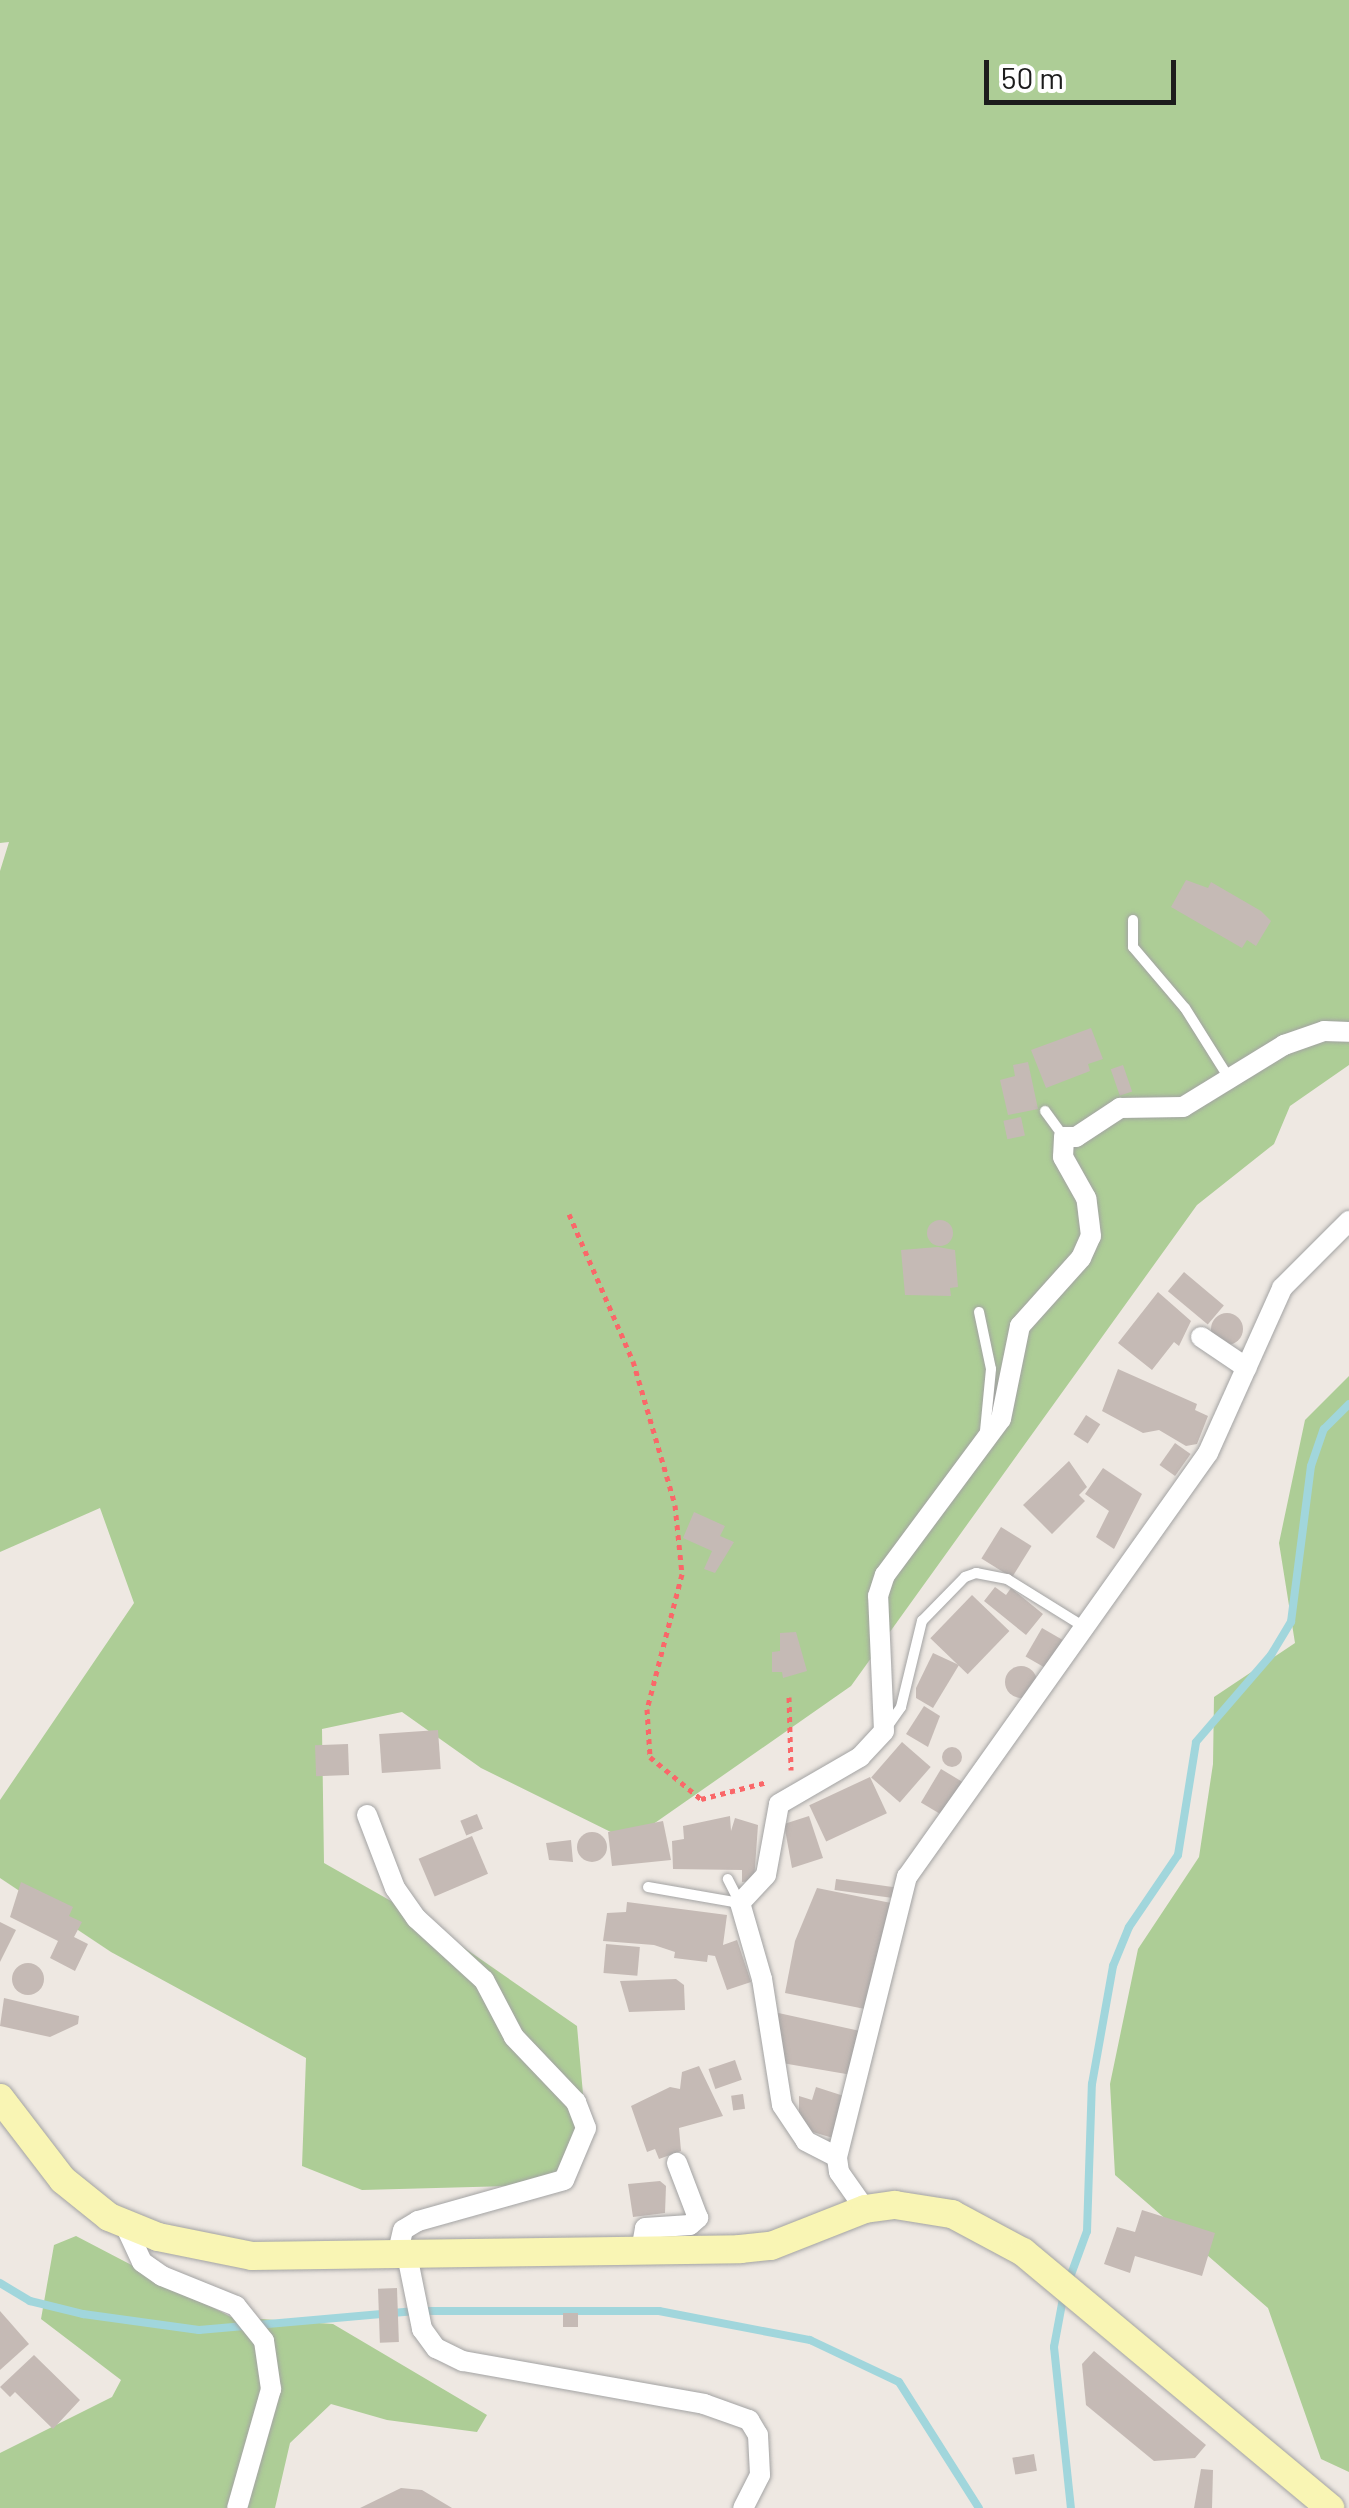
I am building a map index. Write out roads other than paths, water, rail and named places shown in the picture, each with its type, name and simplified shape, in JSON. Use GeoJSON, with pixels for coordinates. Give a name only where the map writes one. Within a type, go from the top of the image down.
{"type":"FeatureCollection","features":[{"type":"Feature","properties":{"kind":"street"},"geometry":{"type":"LineString","coordinates":[[837,2157],[806,2141],[782,2104],[762,1979],[740,1903],[766,1875],[779,1804],[860,1757],[884,1731],[881,1587],[978,1446],[1001,1419],[1020,1326],[1080,1258],[1091,1236],[1086,1198],[1062,1157],[1064,1137],[1076,1137],[1120,1108],[1183,1107],[1227,1076],[1301,1037],[1349,1032]]}},
{"type":"Feature","properties":{"kind":"street"},"geometry":{"type":"LineString","coordinates":[[865,2209],[838,2172],[837,2157],[907,1878],[1208,1453],[1282,1288],[1349,1222]]}},
{"type":"Feature","properties":{"kind":"street"},"geometry":{"type":"LineString","coordinates":[[1200,1337],[1247,1368]]}},
{"type":"Feature","properties":{"kind":"street"},"geometry":{"type":"LineString","coordinates":[[367,1816],[395,1888],[416,1918],[484,1980],[514,2037],[576,2102],[586,2128],[564,2180],[418,2221],[403,2230],[402,2255],[422,2329],[436,2348],[463,2361],[730,2409],[749,2420],[758,2435],[760,2475],[743,2508]]}},
{"type":"Feature","properties":{"kind":"street"},"geometry":{"type":"LineString","coordinates":[[0,2098],[63,2180],[124,2223],[252,2256],[771,2246],[865,2209],[895,2206],[952,2214],[993,2232],[1065,2286],[1330,2508]]}},
{"type":"Feature","properties":{"kind":"street"},"geometry":{"type":"LineString","coordinates":[[641,2251],[646,2228],[690,2225],[698,2218],[677,2164]]}},
{"type":"Feature","properties":{"kind":"street"},"geometry":{"type":"LineString","coordinates":[[124,2223],[142,2262],[162,2276],[236,2306],[264,2342],[271,2389],[238,2508]]}},
{"type":"Feature","properties":{"kind":"lane"},"geometry":{"type":"LineString","coordinates":[[1133,920],[1134,946],[1185,1008],[1227,1076]]}},
{"type":"Feature","properties":{"kind":"lane"},"geometry":{"type":"LineString","coordinates":[[1045,1111],[1064,1137]]}},
{"type":"Feature","properties":{"kind":"lane"},"geometry":{"type":"LineString","coordinates":[[978,1446],[991,1370],[979,1312]]}},
{"type":"Feature","properties":{"kind":"lane"},"geometry":{"type":"LineString","coordinates":[[884,1731],[901,1707],[922,1621],[965,1577],[1007,1579],[1084,1627]]}},
{"type":"Feature","properties":{"kind":"lane"},"geometry":{"type":"LineString","coordinates":[[728,1879],[740,1903]]}},
{"type":"Feature","properties":{"kind":"lane"},"geometry":{"type":"LineString","coordinates":[[648,1886],[740,1903]]}},
{"type":"Feature","properties":{"kind":"waterway"},"geometry":{"type":"LineString","coordinates":[[1069,2280],[1087,2231],[1092,2084],[1113,1966],[1129,1927],[1178,1855],[1196,1742],[1271,1655],[1291,1622],[1311,1466],[1324,1429],[1349,1404]]}},
{"type":"Feature","properties":{"kind":"waterway"},"geometry":{"type":"LineString","coordinates":[[0,2283],[30,2301],[83,2314],[199,2330],[418,2311],[659,2311],[810,2340],[899,2382],[979,2508]]}},
{"type":"Feature","properties":{"kind":"waterway"},"geometry":{"type":"LineString","coordinates":[[1064,2293],[1054,2347],[1071,2508]]}}]}
